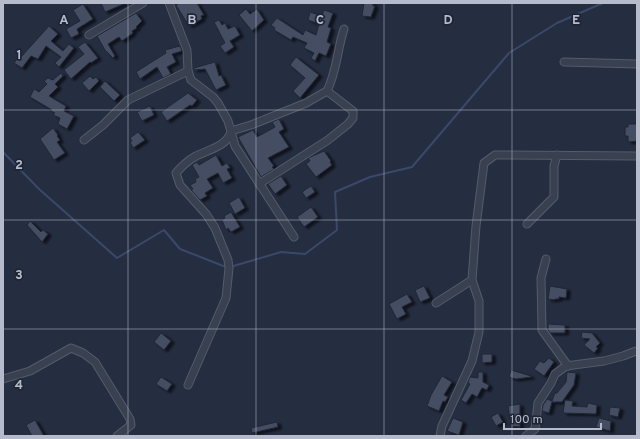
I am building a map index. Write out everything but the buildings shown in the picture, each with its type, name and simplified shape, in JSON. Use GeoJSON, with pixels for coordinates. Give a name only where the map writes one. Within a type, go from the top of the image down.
{"type":"FeatureCollection","features":[{"type":"Feature","properties":{"kind":"street"},"geometry":{"type":"LineString","coordinates":[[89,35],[143,3]]}},
{"type":"Feature","properties":{"kind":"street"},"geometry":{"type":"LineString","coordinates":[[169,3],[187,50],[188,71],[191,80],[213,97],[218,103],[226,118],[235,146],[294,237]]}},
{"type":"Feature","properties":{"kind":"street"},"geometry":{"type":"LineString","coordinates":[[231,131],[251,125],[291,108],[306,104],[327,91],[336,66],[339,44],[344,29]]}},
{"type":"Feature","properties":{"kind":"street"},"geometry":{"type":"LineString","coordinates":[[564,62],[637,64]]}},
{"type":"Feature","properties":{"kind":"street"},"geometry":{"type":"LineString","coordinates":[[84,140],[103,125],[128,100],[188,71]]}},
{"type":"Feature","properties":{"kind":"street"},"geometry":{"type":"LineString","coordinates":[[259,184],[328,140],[348,124],[353,118],[353,111],[327,91]]}},
{"type":"Feature","properties":{"kind":"street"},"geometry":{"type":"LineString","coordinates":[[188,385],[227,294],[229,277],[228,260],[215,228],[206,214],[180,185],[176,173],[194,157],[225,142],[231,131]]}},
{"type":"Feature","properties":{"kind":"street"},"geometry":{"type":"LineString","coordinates":[[440,436],[442,426],[472,361],[479,332],[479,301],[472,280],[476,226],[484,163],[495,155],[637,156]]}},
{"type":"Feature","properties":{"kind":"street"},"geometry":{"type":"LineString","coordinates":[[526,224],[554,197],[554,166],[557,155]]}},
{"type":"Feature","properties":{"kind":"street"},"geometry":{"type":"LineString","coordinates":[[546,259],[541,278],[542,330],[568,366]]}},
{"type":"Feature","properties":{"kind":"street"},"geometry":{"type":"LineString","coordinates":[[436,303],[472,280]]}},
{"type":"Feature","properties":{"kind":"street"},"geometry":{"type":"LineString","coordinates":[[3,379],[30,371],[71,348],[83,352],[95,362],[130,419],[131,425],[117,436]]}},
{"type":"Feature","properties":{"kind":"street"},"geometry":{"type":"LineString","coordinates":[[526,436],[535,429],[538,402],[551,383],[555,374],[568,366],[610,359],[636,351]]}},
{"type":"Feature","properties":{"kind":"waterway"},"geometry":{"type":"LineString","coordinates":[[230,267],[281,252],[305,254],[337,230],[335,192],[370,177],[412,167],[509,53],[557,23],[603,3]]}},
{"type":"Feature","properties":{"kind":"waterway"},"geometry":{"type":"LineString","coordinates":[[3,152],[39,189],[117,258],[164,230],[180,249],[226,267]]}}]}
